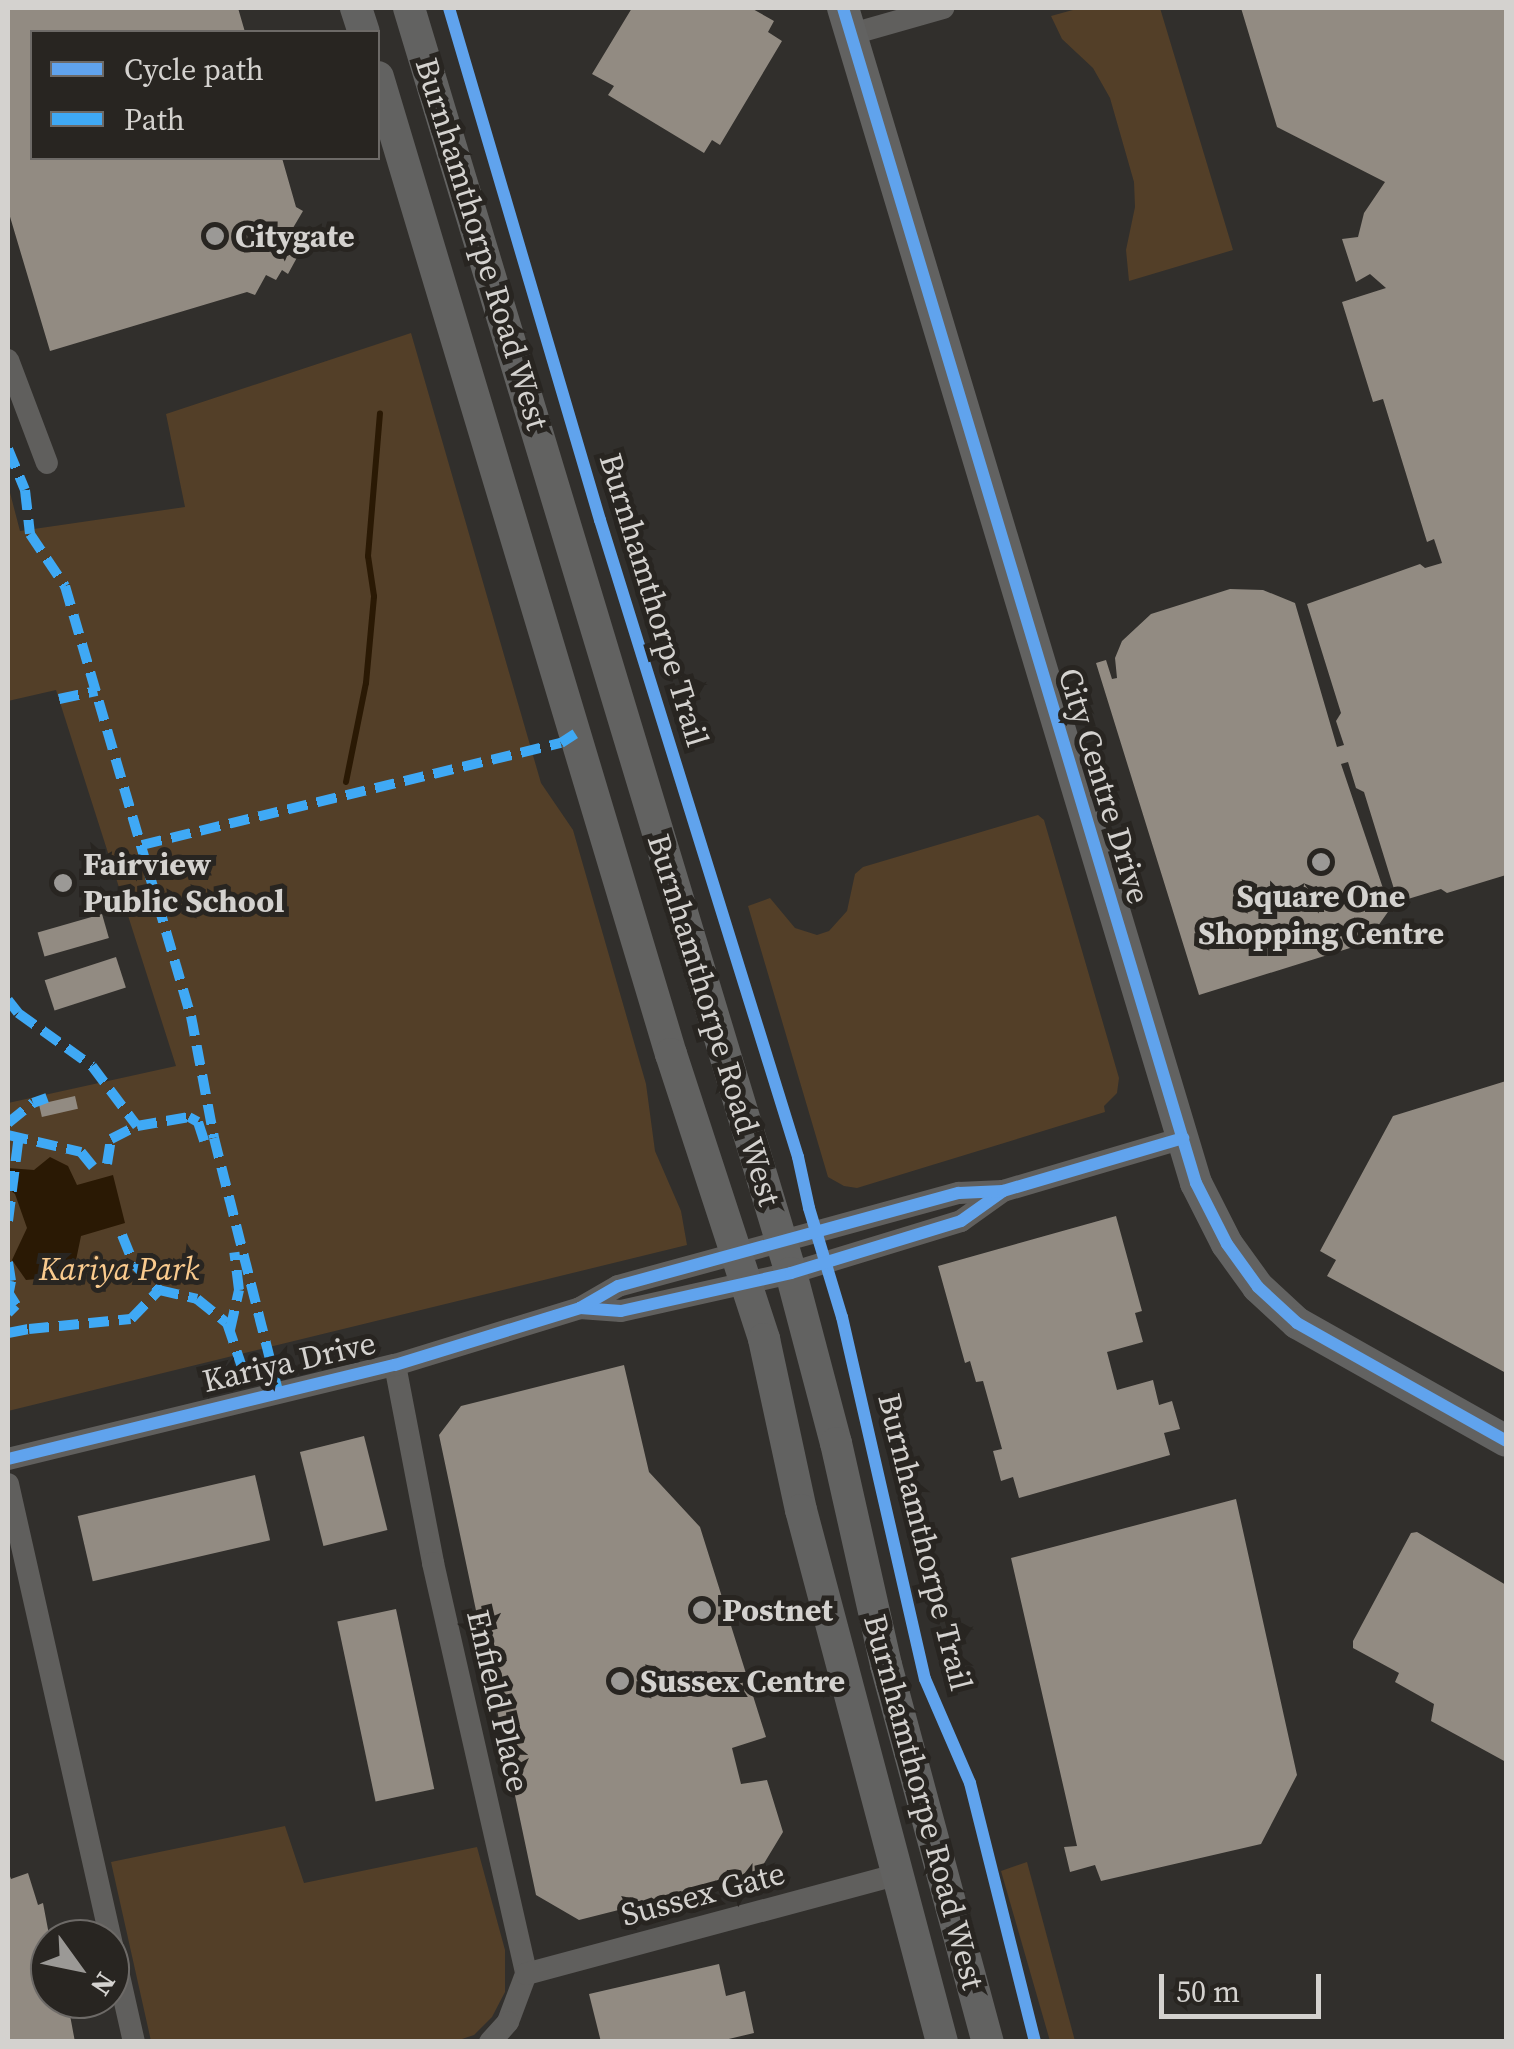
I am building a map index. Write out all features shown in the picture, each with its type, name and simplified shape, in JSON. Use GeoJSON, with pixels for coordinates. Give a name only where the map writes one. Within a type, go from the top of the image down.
{"type":"FeatureCollection","features":[{"type":"Feature","properties":{"kind":"main road","name":"Burnhamthorpe Road West"},"geometry":{"type":"LineString","coordinates":[[409,8],[791,1274],[836,1443],[886,1665],[988,2042]]}},
{"type":"Feature","properties":{"kind":"main road","name":"City Centre Drive"},"geometry":{"type":"LineString","coordinates":[[847,21],[1196,1183],[1227,1244],[1278,1307],[1336,1348],[1506,1441]]}},
{"type":"Feature","properties":{"kind":"main road","name":"Burnhamthorpe Road West"},"geometry":{"type":"LineString","coordinates":[[380,84],[671,1054],[764,1339],[802,1510],[942,2042]]}},
{"type":"Feature","properties":{"kind":"street"},"geometry":{"type":"LineString","coordinates":[[847,21],[943,8]]}},
{"type":"Feature","properties":{"kind":"street"},"geometry":{"type":"LineString","coordinates":[[8,360],[47,463]]}},
{"type":"Feature","properties":{"kind":"street"},"geometry":{"type":"LineString","coordinates":[[1003,1190],[1184,1138]]}},
{"type":"Feature","properties":{"kind":"street","name":"Kariya Drive"},"geometry":{"type":"LineString","coordinates":[[741,1270],[781,1242],[959,1193],[1003,1190]]}},
{"type":"Feature","properties":{"kind":"street","name":"Kariya Drive"},"geometry":{"type":"LineString","coordinates":[[8,1459],[395,1365],[580,1308],[618,1286],[741,1270],[791,1274],[961,1221],[1003,1190]]}},
{"type":"Feature","properties":{"kind":"street","name":"Enfield Place"},"geometry":{"type":"LineString","coordinates":[[395,1365],[433,1563],[526,1974]]}},
{"type":"Feature","properties":{"kind":"street"},"geometry":{"type":"LineString","coordinates":[[8,1484],[134,2042]]}},
{"type":"Feature","properties":{"kind":"street","name":"Sussex Gate"},"geometry":{"type":"LineString","coordinates":[[526,1974],[896,1876]]}},
{"type":"Feature","properties":{"kind":"street"},"geometry":{"type":"LineString","coordinates":[[490,2042],[508,2022],[526,1974]]}},
{"type":"Feature","properties":{"kind":"green space"},"geometry":{"type":"Polygon","coordinates":[[[1080,8],[1160,8],[1233,250],[1129,281],[1126,250],[1135,207],[1134,182],[1110,98],[1093,68],[1062,39],[1051,16],[1080,8]]]}},
{"type":"Feature","properties":{"kind":"green space","name":"Kariya Park"},"geometry":{"type":"Polygon","coordinates":[[[411,333],[541,783],[573,830],[646,1084],[655,1151],[681,1211],[687,1245],[8,1411],[8,1103],[176,1066],[56,690],[8,701],[8,485],[20,531],[185,507],[166,414],[411,333]]]}},
{"type":"Feature","properties":{"kind":"green space"},"geometry":{"type":"Polygon","coordinates":[[[1038,815],[1044,820],[1119,1078],[1117,1093],[1104,1106],[1105,1112],[857,1188],[844,1186],[828,1177],[748,906],[770,898],[795,928],[817,935],[829,931],[847,911],[855,874],[863,867],[1038,815]]]}},
{"type":"Feature","properties":{"kind":"green space"},"geometry":{"type":"Polygon","coordinates":[[[285,1826],[304,1883],[477,1847],[505,1950],[505,1992],[492,2017],[474,2035],[456,2041],[151,2041],[130,1947],[130,1919],[124,1919],[111,1862],[285,1826]]]}},
{"type":"Feature","properties":{"kind":"green space"},"geometry":{"type":"Polygon","coordinates":[[[1027,1862],[1075,2041],[1050,2041],[1001,1871],[1027,1862]]]}},
{"type":"Feature","properties":{"kind":"shaded area"},"geometry":{"type":"Polygon","coordinates":[[[50,1157],[68,1166],[77,1185],[113,1175],[125,1223],[81,1236],[75,1265],[67,1276],[26,1280],[12,1260],[27,1228],[15,1194],[8,1188],[8,1168],[34,1170],[50,1157]]]}},
{"type":"Feature","properties":{"kind":"building"},"geometry":{"type":"Polygon","coordinates":[[[8,8],[238,8],[244,30],[30,30],[30,160],[283,160],[296,207],[303,211],[290,233],[300,239],[294,249],[300,252],[288,274],[282,270],[276,280],[266,275],[255,295],[247,292],[50,351],[8,210],[8,8]]]}},
{"type":"Feature","properties":{"kind":"building"},"geometry":{"type":"Polygon","coordinates":[[[632,8],[751,8],[774,21],[768,32],[782,41],[720,145],[712,140],[704,153],[608,95],[614,86],[592,74],[632,8]]]}},
{"type":"Feature","properties":{"kind":"building"},"geometry":{"type":"Polygon","coordinates":[[[1241,8],[1506,8],[1506,875],[1447,893],[1441,889],[1398,902],[1364,792],[1356,788],[1348,762],[1341,764],[1390,909],[1366,943],[1199,995],[1096,663],[1106,660],[1112,679],[1117,678],[1115,658],[1122,641],[1151,614],[1230,589],[1263,590],[1295,603],[1337,747],[1344,745],[1336,721],[1341,713],[1307,604],[1420,564],[1425,568],[1442,563],[1434,539],[1427,542],[1383,399],[1373,402],[1342,302],[1386,288],[1370,274],[1356,282],[1342,239],[1358,237],[1364,213],[1385,182],[1277,127],[1241,8]]]}},
{"type":"Feature","properties":{"kind":"building"},"geometry":{"type":"Polygon","coordinates":[[[102,914],[109,938],[44,956],[38,932],[102,914]]]}},
{"type":"Feature","properties":{"kind":"building"},"geometry":{"type":"Polygon","coordinates":[[[116,957],[126,987],[55,1011],[45,980],[116,957]]]}},
{"type":"Feature","properties":{"kind":"building"},"geometry":{"type":"Polygon","coordinates":[[[1506,1081],[1506,1373],[1327,1276],[1336,1260],[1320,1251],[1393,1116],[1506,1081]]]}},
{"type":"Feature","properties":{"kind":"building"},"geometry":{"type":"Polygon","coordinates":[[[75,1096],[78,1109],[42,1117],[39,1104],[75,1096]]]}},
{"type":"Feature","properties":{"kind":"building"},"geometry":{"type":"Polygon","coordinates":[[[1116,1216],[1142,1311],[1135,1313],[1143,1342],[1107,1352],[1117,1390],[1153,1380],[1159,1405],[1172,1401],[1180,1429],[1164,1433],[1170,1455],[1019,1498],[1013,1477],[1001,1481],[993,1451],[1002,1449],[983,1381],[976,1382],[970,1361],[965,1363],[938,1266],[1116,1216]]]}},
{"type":"Feature","properties":{"kind":"building","name":"Sussex Centre"},"geometry":{"type":"Polygon","coordinates":[[[624,1365],[649,1472],[700,1527],[766,1737],[732,1748],[741,1784],[767,1780],[783,1832],[757,1875],[579,1920],[536,1895],[439,1435],[461,1406],[624,1365]]]}},
{"type":"Feature","properties":{"kind":"building"},"geometry":{"type":"Polygon","coordinates":[[[364,1436],[387,1530],[323,1546],[300,1452],[364,1436]]]}},
{"type":"Feature","properties":{"kind":"building"},"geometry":{"type":"Polygon","coordinates":[[[255,1475],[270,1540],[93,1581],[78,1516],[255,1475]]]}},
{"type":"Feature","properties":{"kind":"building"},"geometry":{"type":"Polygon","coordinates":[[[1236,1499],[1297,1775],[1261,1844],[1101,1881],[1095,1865],[1070,1872],[1064,1847],[1077,1846],[1011,1558],[1236,1499]]]}},
{"type":"Feature","properties":{"kind":"building"},"geometry":{"type":"Polygon","coordinates":[[[1417,1532],[1506,1585],[1506,1762],[1431,1721],[1434,1704],[1395,1682],[1399,1673],[1353,1648],[1353,1641],[1411,1533],[1417,1532]]]}},
{"type":"Feature","properties":{"kind":"building"},"geometry":{"type":"Polygon","coordinates":[[[396,1609],[434,1789],[376,1801],[337,1621],[396,1609]]]}},
{"type":"Feature","properties":{"kind":"building"},"geometry":{"type":"Polygon","coordinates":[[[8,1871],[11,1879],[28,1873],[38,1905],[43,1903],[46,1919],[30,1919],[30,2019],[71,2019],[75,2042],[8,2042],[8,1871]]]}},
{"type":"Feature","properties":{"kind":"building"},"geometry":{"type":"Polygon","coordinates":[[[719,1964],[726,1996],[745,1991],[754,2033],[716,2042],[601,2042],[589,1994],[719,1964]]]}},
{"type":"Feature","properties":{"kind":"waterway"},"geometry":{"type":"LineString","coordinates":[[346,782],[366,683],[374,596],[368,556],[380,414]]}},
{"type":"Feature","properties":{"kind":"marked path"},"geometry":{"type":"LineString","coordinates":[[8,449],[25,490],[30,534],[65,586],[191,1016],[214,1138],[278,1391]]}},
{"type":"Feature","properties":{"kind":"marked path"},"geometry":{"type":"LineString","coordinates":[[59,699],[97,691]]}},
{"type":"Feature","properties":{"kind":"marked path"},"geometry":{"type":"LineString","coordinates":[[142,845],[561,743],[575,734]]}},
{"type":"Feature","properties":{"kind":"marked path"},"geometry":{"type":"LineString","coordinates":[[8,1000],[18,1013],[92,1066],[137,1126]]}},
{"type":"Feature","properties":{"kind":"marked path"},"geometry":{"type":"LineString","coordinates":[[8,1123],[33,1103],[47,1098]]}},
{"type":"Feature","properties":{"kind":"marked path"},"geometry":{"type":"LineString","coordinates":[[107,1164],[111,1139],[137,1126],[189,1117],[198,1122],[204,1141]]}},
{"type":"Feature","properties":{"kind":"marked path"},"geometry":{"type":"LineString","coordinates":[[8,1135],[81,1152],[93,1167]]}},
{"type":"Feature","properties":{"kind":"marked path"},"geometry":{"type":"LineString","coordinates":[[8,1221],[19,1135]]}},
{"type":"Feature","properties":{"kind":"marked path"},"geometry":{"type":"LineString","coordinates":[[122,1235],[134,1264],[159,1290],[197,1299],[227,1323],[242,1367]]}},
{"type":"Feature","properties":{"kind":"marked path"},"geometry":{"type":"LineString","coordinates":[[230,1330],[239,1290],[234,1252]]}},
{"type":"Feature","properties":{"kind":"marked path"},"geometry":{"type":"LineString","coordinates":[[8,1262],[8,1296]]}},
{"type":"Feature","properties":{"kind":"marked path"},"geometry":{"type":"LineString","coordinates":[[9,1337],[8,1333],[29,1329],[131,1319],[159,1290]]}},
{"type":"Feature","properties":{"kind":"marked path"},"geometry":{"type":"LineString","coordinates":[[8,1313],[16,1305],[9,1294]]}},
{"type":"Feature","properties":{"kind":"cycle path","name":"Burnhamthorpe Trail"},"geometry":{"type":"LineString","coordinates":[[449,8],[600,520],[798,1157],[842,1317],[925,1679],[970,1783],[1035,2042]]}},
{"type":"Feature","properties":{"kind":"cycle path"},"geometry":{"type":"LineString","coordinates":[[843,8],[1196,1183],[1227,1244],[1258,1287],[1297,1323],[1506,1441]]}},
{"type":"Feature","properties":{"kind":"cycle path"},"geometry":{"type":"LineString","coordinates":[[8,1459],[395,1365],[580,1308],[618,1286],[959,1193],[1003,1191],[1183,1138]]}},
{"type":"Feature","properties":{"kind":"cycle path"},"geometry":{"type":"LineString","coordinates":[[580,1308],[621,1311],[791,1273],[961,1221],[1003,1191]]}},
{"type":"Feature","properties":{"kind":"place","name":"Citygate"},"geometry":{"type":"Point","coordinates":[215,236]}},
{"type":"Feature","properties":{"kind":"place","name":"Square One Shopping Centre"},"geometry":{"type":"Point","coordinates":[1321,862]}},
{"type":"Feature","properties":{"kind":"place","name":"Fairview Public School"},"geometry":{"type":"Point","coordinates":[63,883]}},
{"type":"Feature","properties":{"kind":"place","name":"Postnet"},"geometry":{"type":"Point","coordinates":[702,1610]}},
{"type":"Feature","properties":{"kind":"place","name":"Sussex Centre"},"geometry":{"type":"Point","coordinates":[620,1681]}}]}
